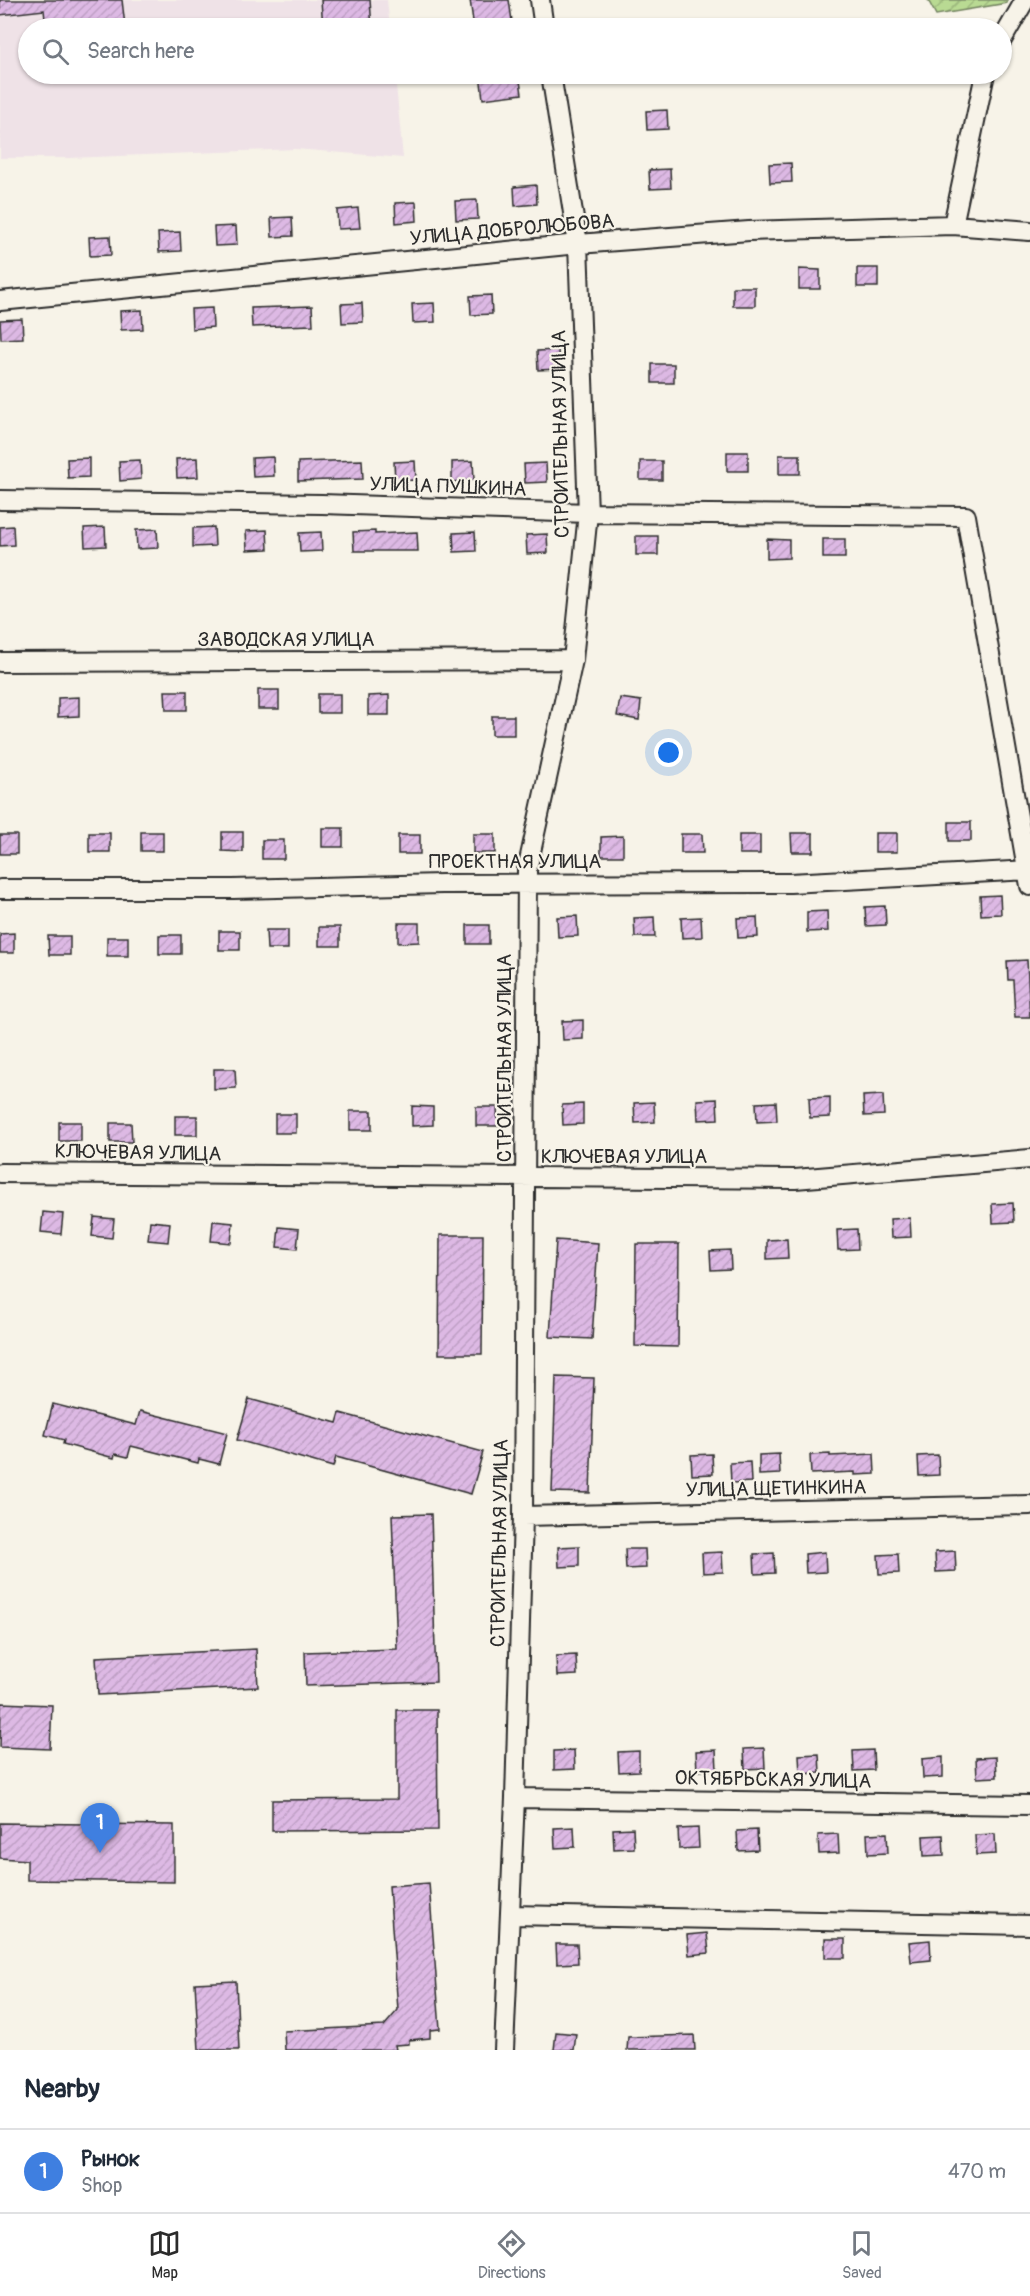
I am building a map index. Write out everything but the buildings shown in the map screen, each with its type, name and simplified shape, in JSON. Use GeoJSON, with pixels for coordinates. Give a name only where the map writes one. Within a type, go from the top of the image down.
{"type":"FeatureCollection","features":[{"type":"Feature","properties":{"kind":"street"},"geometry":{"type":"LineString","coordinates":[[540,0],[543,18]]}},
{"type":"Feature","properties":{"kind":"street"},"geometry":{"type":"LineString","coordinates":[[1012,18],[1018,4]]}},
{"type":"Feature","properties":{"kind":"street","name":"СТРОИТЕЛЬНАЯ УЛИЦА"},"geometry":{"type":"LineString","coordinates":[[504,2050],[515,1798],[523,1516],[527,870],[573,660],[588,513],[578,244],[552,84]]}},
{"type":"Feature","properties":{"kind":"street"},"geometry":{"type":"LineString","coordinates":[[953,225],[983,84]]}},
{"type":"Feature","properties":{"kind":"street","name":"УЛИЦА ДОБРОЛЮБОВА"},"geometry":{"type":"LineString","coordinates":[[0,302],[578,244],[749,231],[953,225],[1030,231]]}},
{"type":"Feature","properties":{"kind":"street","name":"УЛИЦА ПУШКИНА"},"geometry":{"type":"LineString","coordinates":[[0,500],[322,504],[588,513],[966,516],[1029,875]]}},
{"type":"Feature","properties":{"kind":"street","name":"ЗАВОДСКАЯ УЛИЦА"},"geometry":{"type":"LineString","coordinates":[[0,662],[573,660]]}},
{"type":"Feature","properties":{"kind":"street","name":"ПРОЕКТНАЯ УЛИЦА"},"geometry":{"type":"LineString","coordinates":[[0,889],[790,883],[1029,875]]}},
{"type":"Feature","properties":{"kind":"street","name":"КЛЮЧЕВАЯ УЛИЦА"},"geometry":{"type":"LineString","coordinates":[[0,1173],[795,1179],[1030,1159]]}},
{"type":"Feature","properties":{"kind":"street","name":"УЛИЦА ЩЕТИНКИНА"},"geometry":{"type":"LineString","coordinates":[[523,1516],[1030,1505]]}},
{"type":"Feature","properties":{"kind":"street","name":"ОКТЯБРЬСКАЯ УЛИЦА"},"geometry":{"type":"LineString","coordinates":[[515,1798],[1030,1805]]}},
{"type":"Feature","properties":{"kind":"street"},"geometry":{"type":"LineString","coordinates":[[510,1915],[1030,1925]]}},
{"type":"Feature","properties":{"kind":"shaded area"},"geometry":{"type":"Polygon","coordinates":[[[0,0],[387,0],[389,18],[18,18],[18,84],[396,84],[403,158],[296,149],[69,158],[0,158],[0,0]]]}},
{"type":"Feature","properties":{"kind":"green space"},"geometry":{"type":"Polygon","coordinates":[[[928,0],[1008,0],[1007,3],[936,15],[928,0]]]}},
{"type":"Feature","properties":{"kind":"place","name":"Рынок"},"geometry":{"type":"Point","coordinates":[100,1853]}}]}
